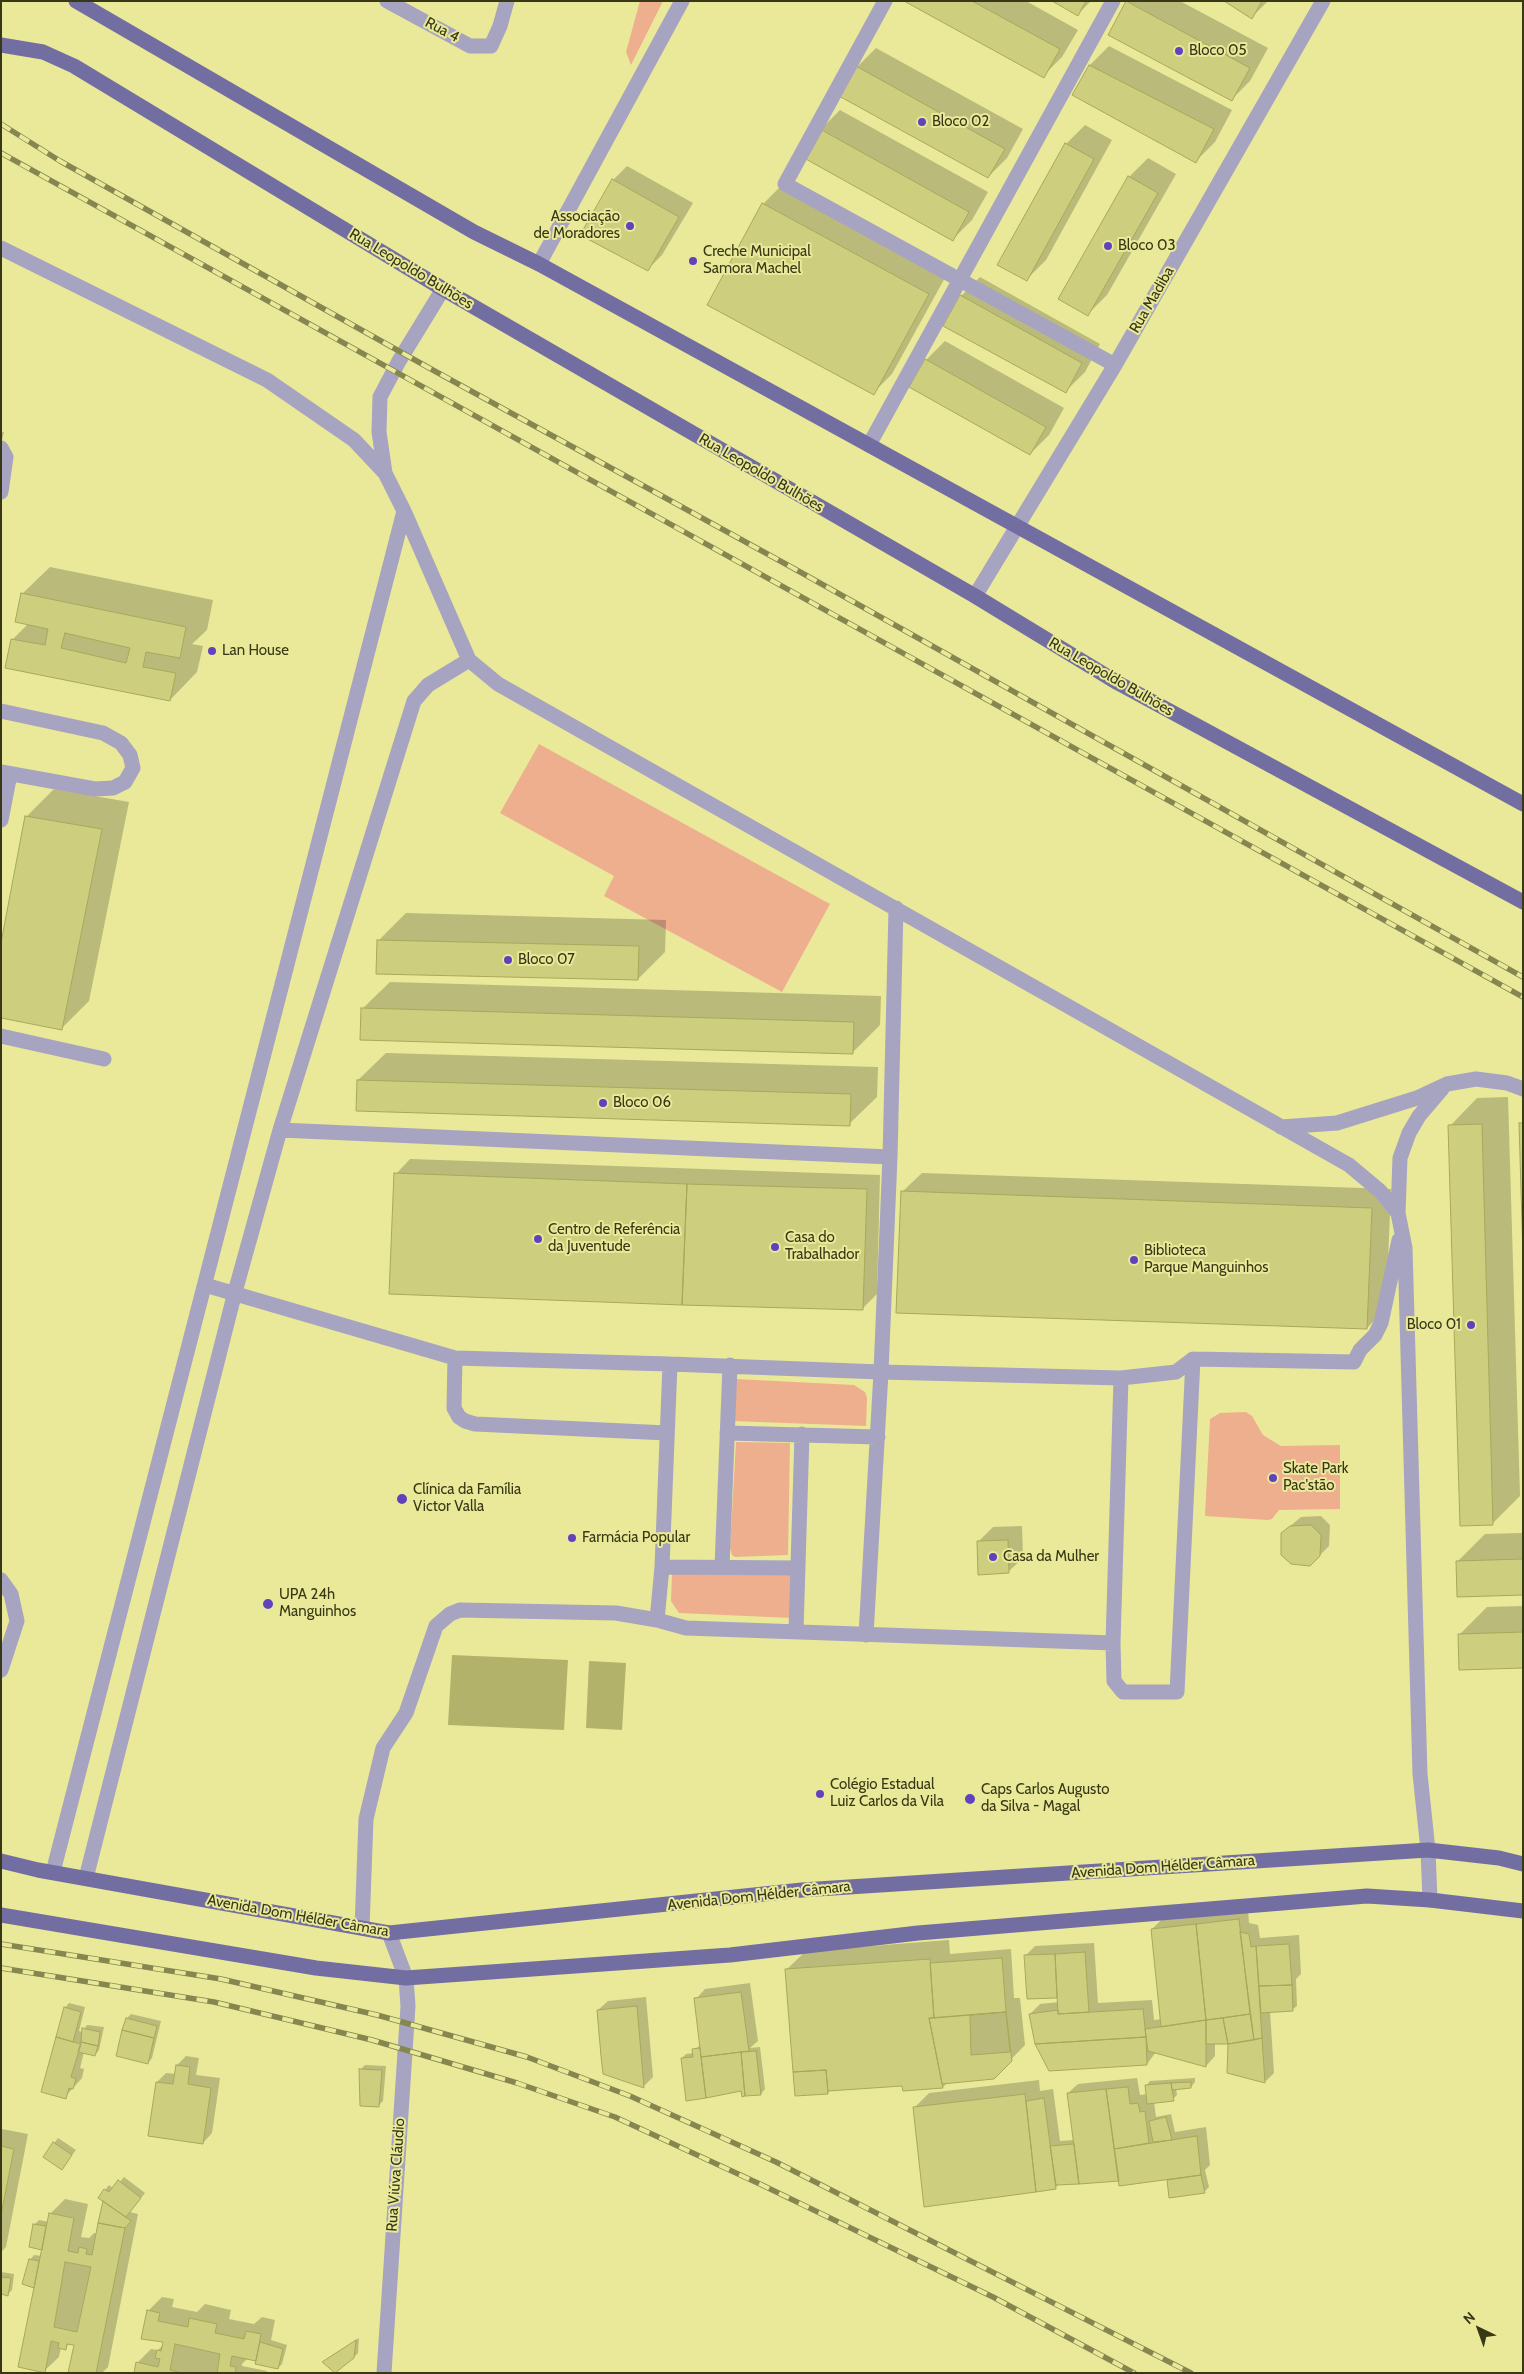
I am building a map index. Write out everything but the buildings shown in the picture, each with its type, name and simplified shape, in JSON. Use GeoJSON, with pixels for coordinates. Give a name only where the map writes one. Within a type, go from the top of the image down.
{"type":"FeatureCollection","features":[{"type":"Feature","properties":{"kind":"main road"},"geometry":{"type":"LineString","coordinates":[[76,1],[474,232],[539,264],[1523,804]]}},
{"type":"Feature","properties":{"kind":"main road","name":"Rua Leopoldo Bulhões"},"geometry":{"type":"LineString","coordinates":[[1,45],[43,52],[74,66],[443,289],[975,596],[1118,684],[1523,902]]}},
{"type":"Feature","properties":{"kind":"main road","name":"Avenida Dom Hélder Câmara"},"geometry":{"type":"LineString","coordinates":[[1,1861],[389,1933],[802,1890],[1428,1850],[1499,1858],[1523,1864]]}},
{"type":"Feature","properties":{"kind":"main road"},"geometry":{"type":"LineString","coordinates":[[1,1915],[316,1968],[406,1978],[730,1955],[918,1933],[1367,1896],[1430,1900],[1523,1911]]}},
{"type":"Feature","properties":{"kind":"street","name":"Rua 4"},"geometry":{"type":"LineString","coordinates":[[387,1],[470,46],[492,46],[507,1]]}},
{"type":"Feature","properties":{"kind":"street"},"geometry":{"type":"LineString","coordinates":[[539,264],[682,1]]}},
{"type":"Feature","properties":{"kind":"street"},"geometry":{"type":"LineString","coordinates":[[886,1],[785,184],[1115,365]]}},
{"type":"Feature","properties":{"kind":"street"},"geometry":{"type":"LineString","coordinates":[[870,445],[1113,1]]}},
{"type":"Feature","properties":{"kind":"street","name":"Rua Madiba"},"geometry":{"type":"LineString","coordinates":[[975,596],[1115,365],[1323,1]]}},
{"type":"Feature","properties":{"kind":"street"},"geometry":{"type":"LineString","coordinates":[[1,248],[267,380],[354,440],[385,472]]}},
{"type":"Feature","properties":{"kind":"street"},"geometry":{"type":"LineString","coordinates":[[443,289],[399,361],[380,397],[379,432],[385,472],[469,660],[498,684],[1349,1165],[1380,1191],[1398,1213]]}},
{"type":"Feature","properties":{"kind":"street"},"geometry":{"type":"LineString","coordinates":[[1,448],[6,457],[1,492]]}},
{"type":"Feature","properties":{"kind":"street"},"geometry":{"type":"LineString","coordinates":[[53,1872],[404,511]]}},
{"type":"Feature","properties":{"kind":"street"},"geometry":{"type":"LineString","coordinates":[[86,1878],[235,1292],[280,1130],[414,701],[428,685],[469,660]]}},
{"type":"Feature","properties":{"kind":"street"},"geometry":{"type":"LineString","coordinates":[[1,711],[103,733],[121,743],[130,755],[133,768],[125,782],[113,788],[96,789],[6,773],[1,820]]}},
{"type":"Feature","properties":{"kind":"street"},"geometry":{"type":"LineString","coordinates":[[866,1635],[878,1437],[890,1157],[896,908]]}},
{"type":"Feature","properties":{"kind":"street"},"geometry":{"type":"LineString","coordinates":[[1,1036],[104,1059]]}},
{"type":"Feature","properties":{"kind":"street"},"geometry":{"type":"LineString","coordinates":[[1281,1127],[1337,1123],[1417,1098],[1447,1084],[1476,1079],[1507,1083],[1523,1089]]}},
{"type":"Feature","properties":{"kind":"street"},"geometry":{"type":"LineString","coordinates":[[1430,1900],[1428,1850],[1420,1774],[1410,1364],[1405,1248],[1398,1213],[1400,1158],[1409,1134],[1431,1101],[1447,1084]]}},
{"type":"Feature","properties":{"kind":"street"},"geometry":{"type":"LineString","coordinates":[[280,1130],[890,1157]]}},
{"type":"Feature","properties":{"kind":"street"},"geometry":{"type":"LineString","coordinates":[[205,1284],[455,1358],[1121,1378],[1176,1372],[1193,1358],[1354,1362],[1360,1350],[1375,1335],[1381,1323],[1402,1230]]}},
{"type":"Feature","properties":{"kind":"street"},"geometry":{"type":"LineString","coordinates":[[455,1358],[454,1408],[459,1417],[465,1421],[475,1424],[667,1433]]}},
{"type":"Feature","properties":{"kind":"street"},"geometry":{"type":"LineString","coordinates":[[1121,1378],[1113,1643],[1114,1681],[1123,1692],[1177,1692],[1193,1358]]}},
{"type":"Feature","properties":{"kind":"street"},"geometry":{"type":"LineString","coordinates":[[657,1620],[662,1567],[670,1364]]}},
{"type":"Feature","properties":{"kind":"street"},"geometry":{"type":"LineString","coordinates":[[722,1567],[730,1365]]}},
{"type":"Feature","properties":{"kind":"street"},"geometry":{"type":"LineString","coordinates":[[728,1433],[878,1437]]}},
{"type":"Feature","properties":{"kind":"street"},"geometry":{"type":"LineString","coordinates":[[796,1631],[802,1434]]}},
{"type":"Feature","properties":{"kind":"street"},"geometry":{"type":"LineString","coordinates":[[662,1567],[798,1568]]}},
{"type":"Feature","properties":{"kind":"street"},"geometry":{"type":"LineString","coordinates":[[1,1580],[11,1594],[17,1621],[1,1670]]}},
{"type":"Feature","properties":{"kind":"street"},"geometry":{"type":"LineString","coordinates":[[362,1928],[366,1819],[383,1748],[406,1714],[436,1626],[450,1614],[460,1610],[616,1612],[686,1628],[1113,1643]]}},
{"type":"Feature","properties":{"kind":"street"},"geometry":{"type":"LineString","coordinates":[[1499,1858],[1523,1855]]}},
{"type":"Feature","properties":{"kind":"street","name":"Rua Viúva Cláudio"},"geometry":{"type":"LineString","coordinates":[[384,2373],[408,2006],[406,1978],[389,1933]]}},
{"type":"Feature","properties":{"kind":"shaded area"},"geometry":{"type":"Polygon","coordinates":[[[640,1],[663,1],[631,65],[626,52],[640,1]]]}},
{"type":"Feature","properties":{"kind":"shaded area"},"geometry":{"type":"Polygon","coordinates":[[[539,744],[830,904],[782,992],[604,896],[614,876],[500,813],[539,744]]]}},
{"type":"Feature","properties":{"kind":"shaded area"},"geometry":{"type":"Polygon","coordinates":[[[736,1379],[854,1385],[865,1392],[867,1398],[866,1426],[732,1421],[736,1379]]]}},
{"type":"Feature","properties":{"kind":"shaded area","name":"Skate Park Pac'stão"},"geometry":{"type":"Polygon","coordinates":[[[1246,1412],[1252,1416],[1263,1435],[1281,1446],[1340,1445],[1340,1509],[1279,1510],[1272,1519],[1268,1520],[1205,1516],[1210,1419],[1220,1413],[1246,1412]]]}},
{"type":"Feature","properties":{"kind":"shaded area"},"geometry":{"type":"Polygon","coordinates":[[[736,1442],[790,1443],[788,1555],[735,1557],[732,1555],[730,1548],[736,1442]]]}},
{"type":"Feature","properties":{"kind":"shaded area"},"geometry":{"type":"Polygon","coordinates":[[[672,1573],[793,1575],[792,1618],[679,1613],[671,1601],[672,1573]]]}},
{"type":"Feature","properties":{"kind":"shaded area"},"geometry":{"type":"Polygon","coordinates":[[[452,1655],[568,1660],[564,1730],[448,1725],[452,1655]]]}},
{"type":"Feature","properties":{"kind":"shaded area"},"geometry":{"type":"Polygon","coordinates":[[[589,1661],[626,1663],[622,1730],[586,1728],[589,1661]]]}},
{"type":"Feature","properties":{"kind":"railway"},"geometry":{"type":"LineString","coordinates":[[1,124],[60,161],[431,369],[802,573],[1523,977]]}},
{"type":"Feature","properties":{"kind":"railway"},"geometry":{"type":"LineString","coordinates":[[1,153],[1523,997]]}},
{"type":"Feature","properties":{"kind":"railway"},"geometry":{"type":"LineString","coordinates":[[1,1944],[221,1979],[377,2015],[527,2057],[630,2096],[776,2162],[1191,2373]]}},
{"type":"Feature","properties":{"kind":"railway"},"geometry":{"type":"LineString","coordinates":[[1,1968],[214,2002],[372,2040],[517,2083],[615,2117],[762,2185],[993,2297],[1134,2373]]}},
{"type":"Feature","properties":{"kind":"place","name":"Bloco 05"},"geometry":{"type":"Point","coordinates":[1179,51]}},
{"type":"Feature","properties":{"kind":"place","name":"Bloco 02"},"geometry":{"type":"Point","coordinates":[922,122]}},
{"type":"Feature","properties":{"kind":"place","name":"Associação de Moradores"},"geometry":{"type":"Point","coordinates":[630,226]}},
{"type":"Feature","properties":{"kind":"place","name":"Bloco 03"},"geometry":{"type":"Point","coordinates":[1108,246]}},
{"type":"Feature","properties":{"kind":"place","name":"Creche Municipal Samora Machel"},"geometry":{"type":"Point","coordinates":[693,261]}},
{"type":"Feature","properties":{"kind":"place","name":"Lan House"},"geometry":{"type":"Point","coordinates":[212,651]}},
{"type":"Feature","properties":{"kind":"place","name":"Bloco 07"},"geometry":{"type":"Point","coordinates":[508,960]}},
{"type":"Feature","properties":{"kind":"place","name":"Bloco 06"},"geometry":{"type":"Point","coordinates":[603,1103]}},
{"type":"Feature","properties":{"kind":"place","name":"Centro de Referência da Juventude"},"geometry":{"type":"Point","coordinates":[538,1239]}},
{"type":"Feature","properties":{"kind":"place","name":"Casa do Trabalhador"},"geometry":{"type":"Point","coordinates":[775,1247]}},
{"type":"Feature","properties":{"kind":"place","name":"Biblioteca Parque Manguinhos"},"geometry":{"type":"Point","coordinates":[1134,1260]}},
{"type":"Feature","properties":{"kind":"place","name":"Bloco 01"},"geometry":{"type":"Point","coordinates":[1471,1325]}},
{"type":"Feature","properties":{"kind":"place","name":"Skate Park Pac'stão"},"geometry":{"type":"Point","coordinates":[1273,1478]}},
{"type":"Feature","properties":{"kind":"place","name":"Clínica da Família Victor Valla"},"geometry":{"type":"Point","coordinates":[402,1499]}},
{"type":"Feature","properties":{"kind":"place","name":"Farmácia Popular"},"geometry":{"type":"Point","coordinates":[572,1538]}},
{"type":"Feature","properties":{"kind":"place","name":"Casa da Mulher"},"geometry":{"type":"Point","coordinates":[993,1557]}},
{"type":"Feature","properties":{"kind":"place","name":"UPA 24h Manguinhos"},"geometry":{"type":"Point","coordinates":[268,1604]}},
{"type":"Feature","properties":{"kind":"place","name":"Colégio Estadual Luiz Carlos da Vila"},"geometry":{"type":"Point","coordinates":[820,1794]}},
{"type":"Feature","properties":{"kind":"place","name":"Caps Carlos Augusto da Silva - Magal"},"geometry":{"type":"Point","coordinates":[970,1799]}}]}
